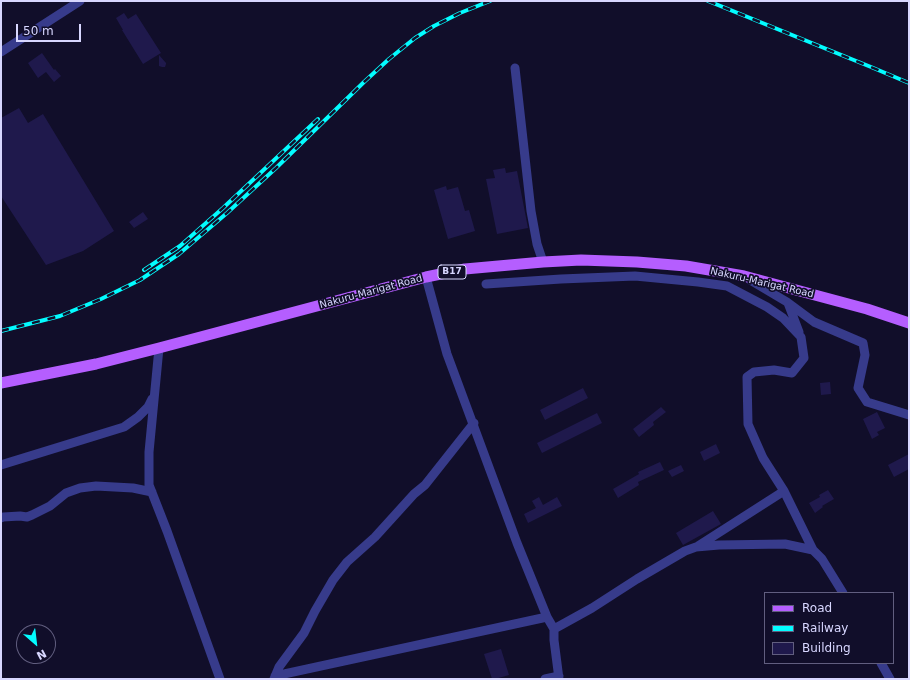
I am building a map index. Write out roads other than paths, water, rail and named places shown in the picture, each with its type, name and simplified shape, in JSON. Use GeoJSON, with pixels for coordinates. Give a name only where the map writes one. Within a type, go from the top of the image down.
{"type":"FeatureCollection","features":[{"type":"Feature","properties":{"kind":"main road","name":"Nakuru-Marigat Road"},"geometry":{"type":"LineString","coordinates":[[1,383],[96,364],[426,277],[465,269],[543,262],[581,260],[644,262],[686,266],[744,276],[867,309],[909,323]]}},
{"type":"Feature","properties":{"kind":"street"},"geometry":{"type":"LineString","coordinates":[[1,52],[80,1]]}},
{"type":"Feature","properties":{"kind":"street"},"geometry":{"type":"LineString","coordinates":[[515,68],[531,211],[536,244],[543,262]]}},
{"type":"Feature","properties":{"kind":"street"},"geometry":{"type":"LineString","coordinates":[[486,284],[635,276],[727,286],[767,307],[783,318],[801,337]]}},
{"type":"Feature","properties":{"kind":"street"},"geometry":{"type":"LineString","coordinates":[[744,276],[787,302],[814,322],[863,342],[865,355],[858,388],[867,402],[909,415]]}},
{"type":"Feature","properties":{"kind":"street"},"geometry":{"type":"LineString","coordinates":[[426,277],[448,354],[517,543],[547,617],[554,629],[559,677],[545,679]]}},
{"type":"Feature","properties":{"kind":"street"},"geometry":{"type":"LineString","coordinates":[[787,302],[801,337],[804,358],[792,373],[774,370],[754,372],[747,377],[748,424],[764,458],[784,491],[813,550],[822,559],[842,592]]}},
{"type":"Feature","properties":{"kind":"street"},"geometry":{"type":"LineString","coordinates":[[158,348],[149,452],[149,485],[220,679]]}},
{"type":"Feature","properties":{"kind":"street"},"geometry":{"type":"LineString","coordinates":[[1,465],[124,426],[138,417],[148,407],[154,397]]}},
{"type":"Feature","properties":{"kind":"street"},"geometry":{"type":"LineString","coordinates":[[274,677],[279,667],[304,633],[330,586],[347,562],[374,537],[414,494],[425,485],[474,423]]}},
{"type":"Feature","properties":{"kind":"street"},"geometry":{"type":"LineString","coordinates":[[1,518],[20,516],[27,517],[50,506],[66,493],[80,488],[96,486],[133,488],[152,492]]}},
{"type":"Feature","properties":{"kind":"street"},"geometry":{"type":"LineString","coordinates":[[554,629],[592,608],[685,551],[696,547],[784,491]]}},
{"type":"Feature","properties":{"kind":"street"},"geometry":{"type":"LineString","coordinates":[[696,547],[726,544],[785,544],[813,550]]}},
{"type":"Feature","properties":{"kind":"street"},"geometry":{"type":"LineString","coordinates":[[274,677],[547,617]]}},
{"type":"Feature","properties":{"kind":"street"},"geometry":{"type":"LineString","coordinates":[[882,664],[890,679]]}},
{"type":"Feature","properties":{"kind":"railway"},"geometry":{"type":"LineString","coordinates":[[1,331],[60,316],[101,299],[140,280],[179,254],[276,168],[389,59],[415,38],[434,26],[460,13],[490,1]]}},
{"type":"Feature","properties":{"kind":"railway"},"geometry":{"type":"LineString","coordinates":[[708,1],[909,83]]}},
{"type":"Feature","properties":{"kind":"railway"},"geometry":{"type":"LineString","coordinates":[[144,270],[180,246],[318,119]]}}]}
